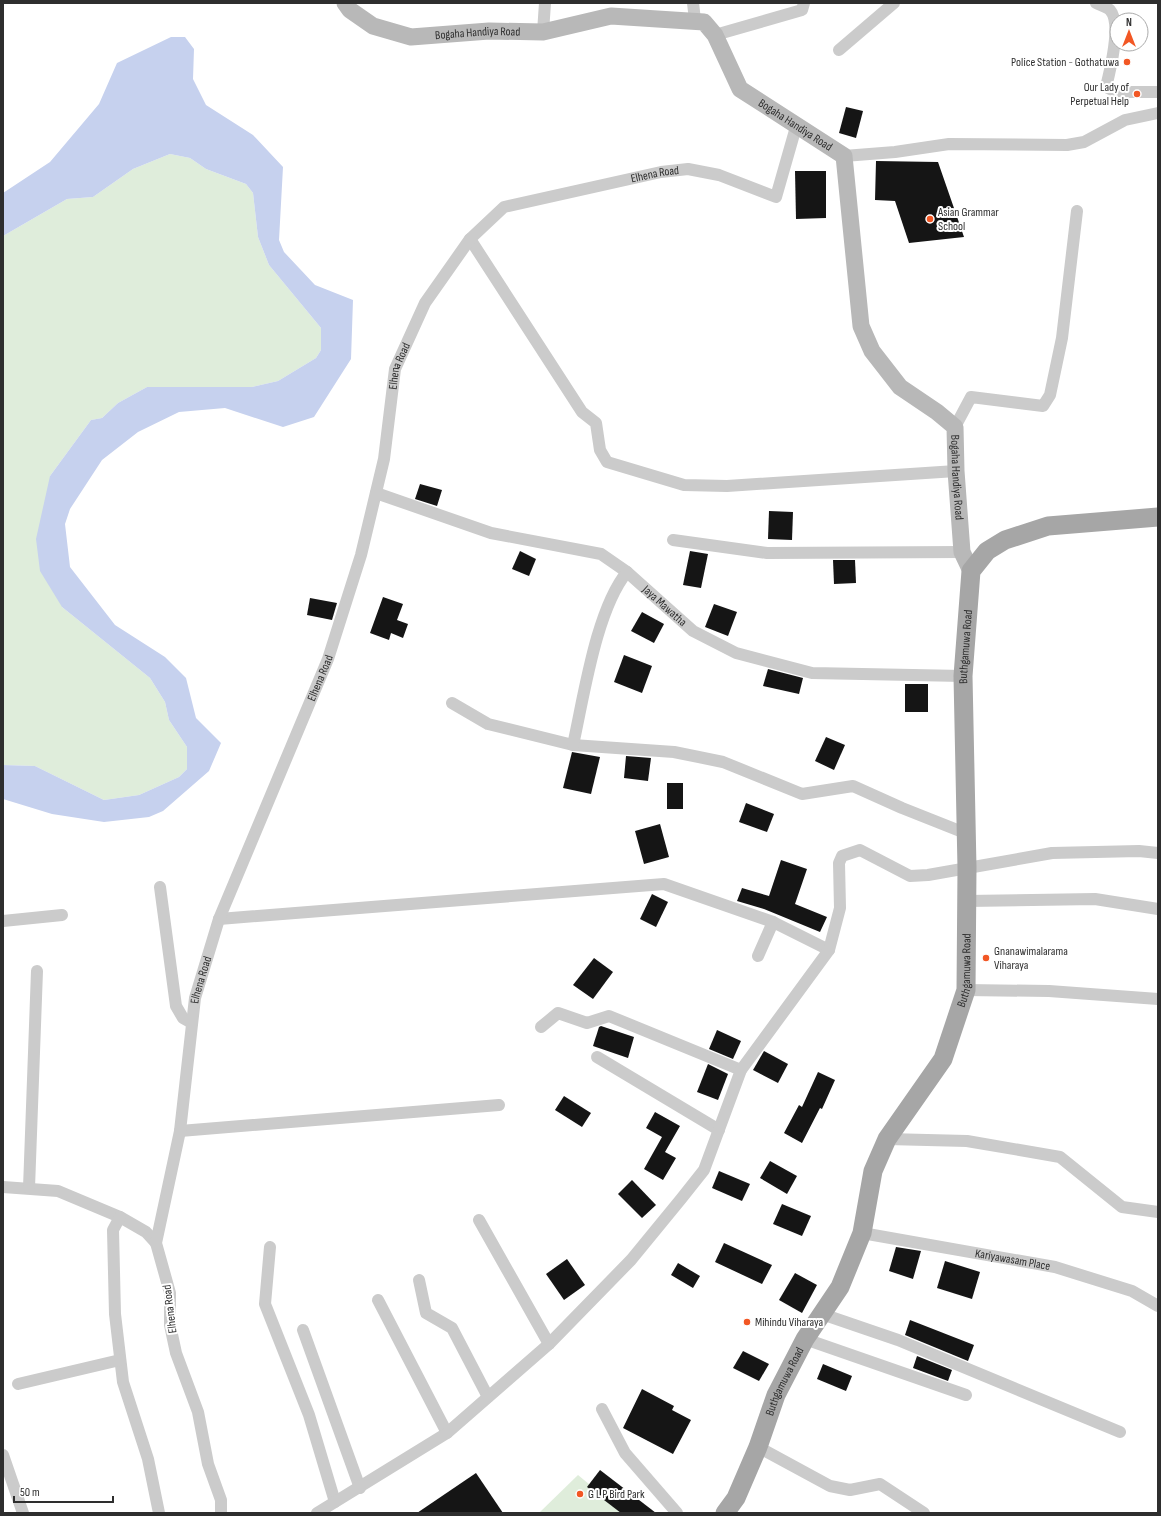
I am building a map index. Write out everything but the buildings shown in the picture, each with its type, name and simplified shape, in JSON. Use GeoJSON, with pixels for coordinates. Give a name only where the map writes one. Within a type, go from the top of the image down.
{"type":"FeatureCollection","features":[{"type":"Feature","properties":{"kind":"main road"},"geometry":{"type":"LineString","coordinates":[[971,571],[987,550],[1005,540],[1048,526],[1158,517]]}},
{"type":"Feature","properties":{"kind":"main road","name":"Buthgamuwa Road"},"geometry":{"type":"LineString","coordinates":[[725,1513],[736,1498],[758,1448],[776,1395],[804,1339],[840,1287],[862,1233],[873,1171],[887,1139],[943,1059],[966,990],[967,868],[965,833],[963,676],[971,571]]}},
{"type":"Feature","properties":{"kind":"street","name":"Bogaha Handiya Road"},"geometry":{"type":"LineString","coordinates":[[345,3],[350,10],[373,26],[411,37],[489,31],[543,32],[611,16],[694,20],[704,22],[715,35],[740,89],[796,127],[844,156],[861,326],[872,351],[900,387],[955,427],[956,471],[962,552],[971,571]]}},
{"type":"Feature","properties":{"kind":"street"},"geometry":{"type":"LineString","coordinates":[[543,32],[545,3]]}},
{"type":"Feature","properties":{"kind":"street"},"geometry":{"type":"LineString","coordinates":[[693,3],[694,20]]}},
{"type":"Feature","properties":{"kind":"street"},"geometry":{"type":"LineString","coordinates":[[715,35],[802,10],[804,3]]}},
{"type":"Feature","properties":{"kind":"street"},"geometry":{"type":"LineString","coordinates":[[839,50],[894,3]]}},
{"type":"Feature","properties":{"kind":"street"},"geometry":{"type":"LineString","coordinates":[[1096,3],[1110,10],[1114,19],[1114,51],[1106,87],[1116,92],[1158,92]]}},
{"type":"Feature","properties":{"kind":"street"},"geometry":{"type":"LineString","coordinates":[[844,156],[895,152],[949,144],[1067,145],[1084,142],[1125,120],[1158,112]]}},
{"type":"Feature","properties":{"kind":"street","name":"Elhena Road"},"geometry":{"type":"LineString","coordinates":[[221,1513],[221,1500],[208,1464],[198,1412],[176,1353],[170,1325],[170,1293],[156,1243],[180,1131],[195,998],[219,919],[328,659],[361,555],[384,459],[395,369],[425,303],[470,239],[504,207],[660,172],[688,169],[711,174],[776,197],[796,127]]}},
{"type":"Feature","properties":{"kind":"street"},"geometry":{"type":"LineString","coordinates":[[955,427],[971,397],[1043,406],[1050,395],[1062,338],[1077,211]]}},
{"type":"Feature","properties":{"kind":"street"},"geometry":{"type":"LineString","coordinates":[[470,239],[582,412],[596,423],[600,450],[607,462],[684,485],[728,486],[956,471]]}},
{"type":"Feature","properties":{"kind":"street","name":"Jaya Mawatha"},"geometry":{"type":"LineString","coordinates":[[376,493],[490,533],[600,554],[627,572],[693,631],[736,653],[812,673],[963,676]]}},
{"type":"Feature","properties":{"kind":"street"},"geometry":{"type":"LineString","coordinates":[[673,540],[766,553],[962,552]]}},
{"type":"Feature","properties":{"kind":"street"},"geometry":{"type":"LineString","coordinates":[[573,745],[597,637],[618,583],[627,572]]}},
{"type":"Feature","properties":{"kind":"street"},"geometry":{"type":"LineString","coordinates":[[452,703],[488,724],[573,745],[674,752],[723,762],[802,794],[852,786],[965,833]]}},
{"type":"Feature","properties":{"kind":"street"},"geometry":{"type":"LineString","coordinates":[[317,1513],[360,1488],[447,1433],[488,1398],[549,1344],[631,1260],[681,1199],[704,1170],[742,1070],[829,950],[840,908],[839,863],[842,856],[860,850],[910,876],[967,868],[1052,853],[1139,851],[1158,853]]}},
{"type":"Feature","properties":{"kind":"street"},"geometry":{"type":"LineString","coordinates":[[219,919],[664,884],[773,922],[829,950]]}},
{"type":"Feature","properties":{"kind":"street"},"geometry":{"type":"LineString","coordinates":[[160,886],[176,1006],[183,1018],[192,1023]]}},
{"type":"Feature","properties":{"kind":"street"},"geometry":{"type":"LineString","coordinates":[[967,901],[1095,898],[1158,909]]}},
{"type":"Feature","properties":{"kind":"street"},"geometry":{"type":"LineString","coordinates":[[3,921],[62,915]]}},
{"type":"Feature","properties":{"kind":"street"},"geometry":{"type":"LineString","coordinates":[[758,956],[773,922]]}},
{"type":"Feature","properties":{"kind":"street"},"geometry":{"type":"LineString","coordinates":[[29,1188],[37,971]]}},
{"type":"Feature","properties":{"kind":"street"},"geometry":{"type":"LineString","coordinates":[[966,990],[1049,991],[1158,999]]}},
{"type":"Feature","properties":{"kind":"street"},"geometry":{"type":"LineString","coordinates":[[541,1027],[558,1012],[587,1023],[609,1016],[742,1070]]}},
{"type":"Feature","properties":{"kind":"street"},"geometry":{"type":"LineString","coordinates":[[597,1057],[719,1130]]}},
{"type":"Feature","properties":{"kind":"street"},"geometry":{"type":"LineString","coordinates":[[180,1131],[499,1105]]}},
{"type":"Feature","properties":{"kind":"street"},"geometry":{"type":"LineString","coordinates":[[887,1139],[967,1141],[1060,1157],[1122,1207],[1158,1212]]}},
{"type":"Feature","properties":{"kind":"street"},"geometry":{"type":"LineString","coordinates":[[3,1187],[58,1191],[120,1217],[146,1232],[156,1243]]}},
{"type":"Feature","properties":{"kind":"street"},"geometry":{"type":"LineString","coordinates":[[120,1217],[113,1230],[115,1314],[120,1360],[123,1382],[148,1459],[159,1513]]}},
{"type":"Feature","properties":{"kind":"street"},"geometry":{"type":"LineString","coordinates":[[479,1220],[549,1344]]}},
{"type":"Feature","properties":{"kind":"street","name":"Kariyawasam Place"},"geometry":{"type":"LineString","coordinates":[[862,1233],[1055,1267],[1132,1291],[1158,1306]]}},
{"type":"Feature","properties":{"kind":"street"},"geometry":{"type":"LineString","coordinates":[[270,1247],[265,1304],[309,1415],[335,1502]]}},
{"type":"Feature","properties":{"kind":"street"},"geometry":{"type":"LineString","coordinates":[[419,1280],[426,1313],[452,1328],[488,1398]]}},
{"type":"Feature","properties":{"kind":"street"},"geometry":{"type":"LineString","coordinates":[[378,1300],[447,1433]]}},
{"type":"Feature","properties":{"kind":"street"},"geometry":{"type":"LineString","coordinates":[[822,1314],[898,1340],[1120,1432]]}},
{"type":"Feature","properties":{"kind":"street"},"geometry":{"type":"LineString","coordinates":[[303,1330],[360,1488]]}},
{"type":"Feature","properties":{"kind":"street"},"geometry":{"type":"LineString","coordinates":[[804,1339],[966,1395]]}},
{"type":"Feature","properties":{"kind":"street"},"geometry":{"type":"LineString","coordinates":[[18,1384],[120,1360]]}},
{"type":"Feature","properties":{"kind":"street"},"geometry":{"type":"LineString","coordinates":[[602,1409],[625,1453],[677,1513]]}},
{"type":"Feature","properties":{"kind":"street"},"geometry":{"type":"LineString","coordinates":[[758,1448],[830,1486],[850,1490],[880,1484],[924,1513]]}},
{"type":"Feature","properties":{"kind":"street"},"geometry":{"type":"LineString","coordinates":[[3,1454],[23,1513]]}},
{"type":"Feature","properties":{"kind":"green space"},"geometry":{"type":"Polygon","coordinates":[[[170,154],[190,158],[206,169],[246,184],[253,193],[258,237],[269,265],[321,328],[321,350],[316,358],[278,381],[252,387],[147,387],[118,403],[102,418],[91,420],[50,476],[62,607],[150,678],[165,702],[169,720],[187,747],[187,769],[179,777],[139,795],[104,800],[35,766],[3,765],[3,236],[67,199],[93,197],[133,169],[170,154]]]}},
{"type":"Feature","properties":{"kind":"green space","name":"G L P Bird Park"},"geometry":{"type":"Polygon","coordinates":[[[578,1475],[624,1513],[539,1513],[578,1475]]]}},
{"type":"Feature","properties":{"kind":"water"},"geometry":{"type":"Polygon","coordinates":[[[171,37],[185,37],[194,49],[193,79],[206,105],[253,135],[283,167],[279,240],[284,252],[315,285],[353,300],[351,359],[314,417],[283,427],[225,408],[179,412],[138,432],[102,460],[70,509],[65,524],[70,567],[115,625],[165,657],[186,678],[196,718],[221,743],[209,771],[163,811],[149,817],[104,822],[52,814],[3,799],[3,765],[35,766],[104,800],[139,795],[179,777],[187,769],[187,747],[169,720],[165,702],[150,678],[62,607],[40,571],[36,539],[50,476],[91,420],[102,418],[118,403],[147,387],[252,387],[278,381],[316,358],[321,350],[321,328],[269,265],[258,237],[253,193],[246,184],[206,169],[190,158],[170,154],[133,169],[93,197],[67,199],[3,236],[3,193],[50,162],[99,104],[117,63],[171,37]]]}},
{"type":"Feature","properties":{"kind":"place","name":"Police Station - Gothatuwa"},"geometry":{"type":"Point","coordinates":[1127,62]}},
{"type":"Feature","properties":{"kind":"place","name":"Our Lady of Perpetual Help"},"geometry":{"type":"Point","coordinates":[1137,94]}},
{"type":"Feature","properties":{"kind":"place","name":"Asian Grammar School"},"geometry":{"type":"Point","coordinates":[930,219]}},
{"type":"Feature","properties":{"kind":"place","name":"Gnanawimalarama Viharaya"},"geometry":{"type":"Point","coordinates":[986,958]}},
{"type":"Feature","properties":{"kind":"place","name":"Mihindu Viharaya"},"geometry":{"type":"Point","coordinates":[747,1322]}},
{"type":"Feature","properties":{"kind":"place","name":"G L P Bird Park"},"geometry":{"type":"Point","coordinates":[580,1494]}}]}
